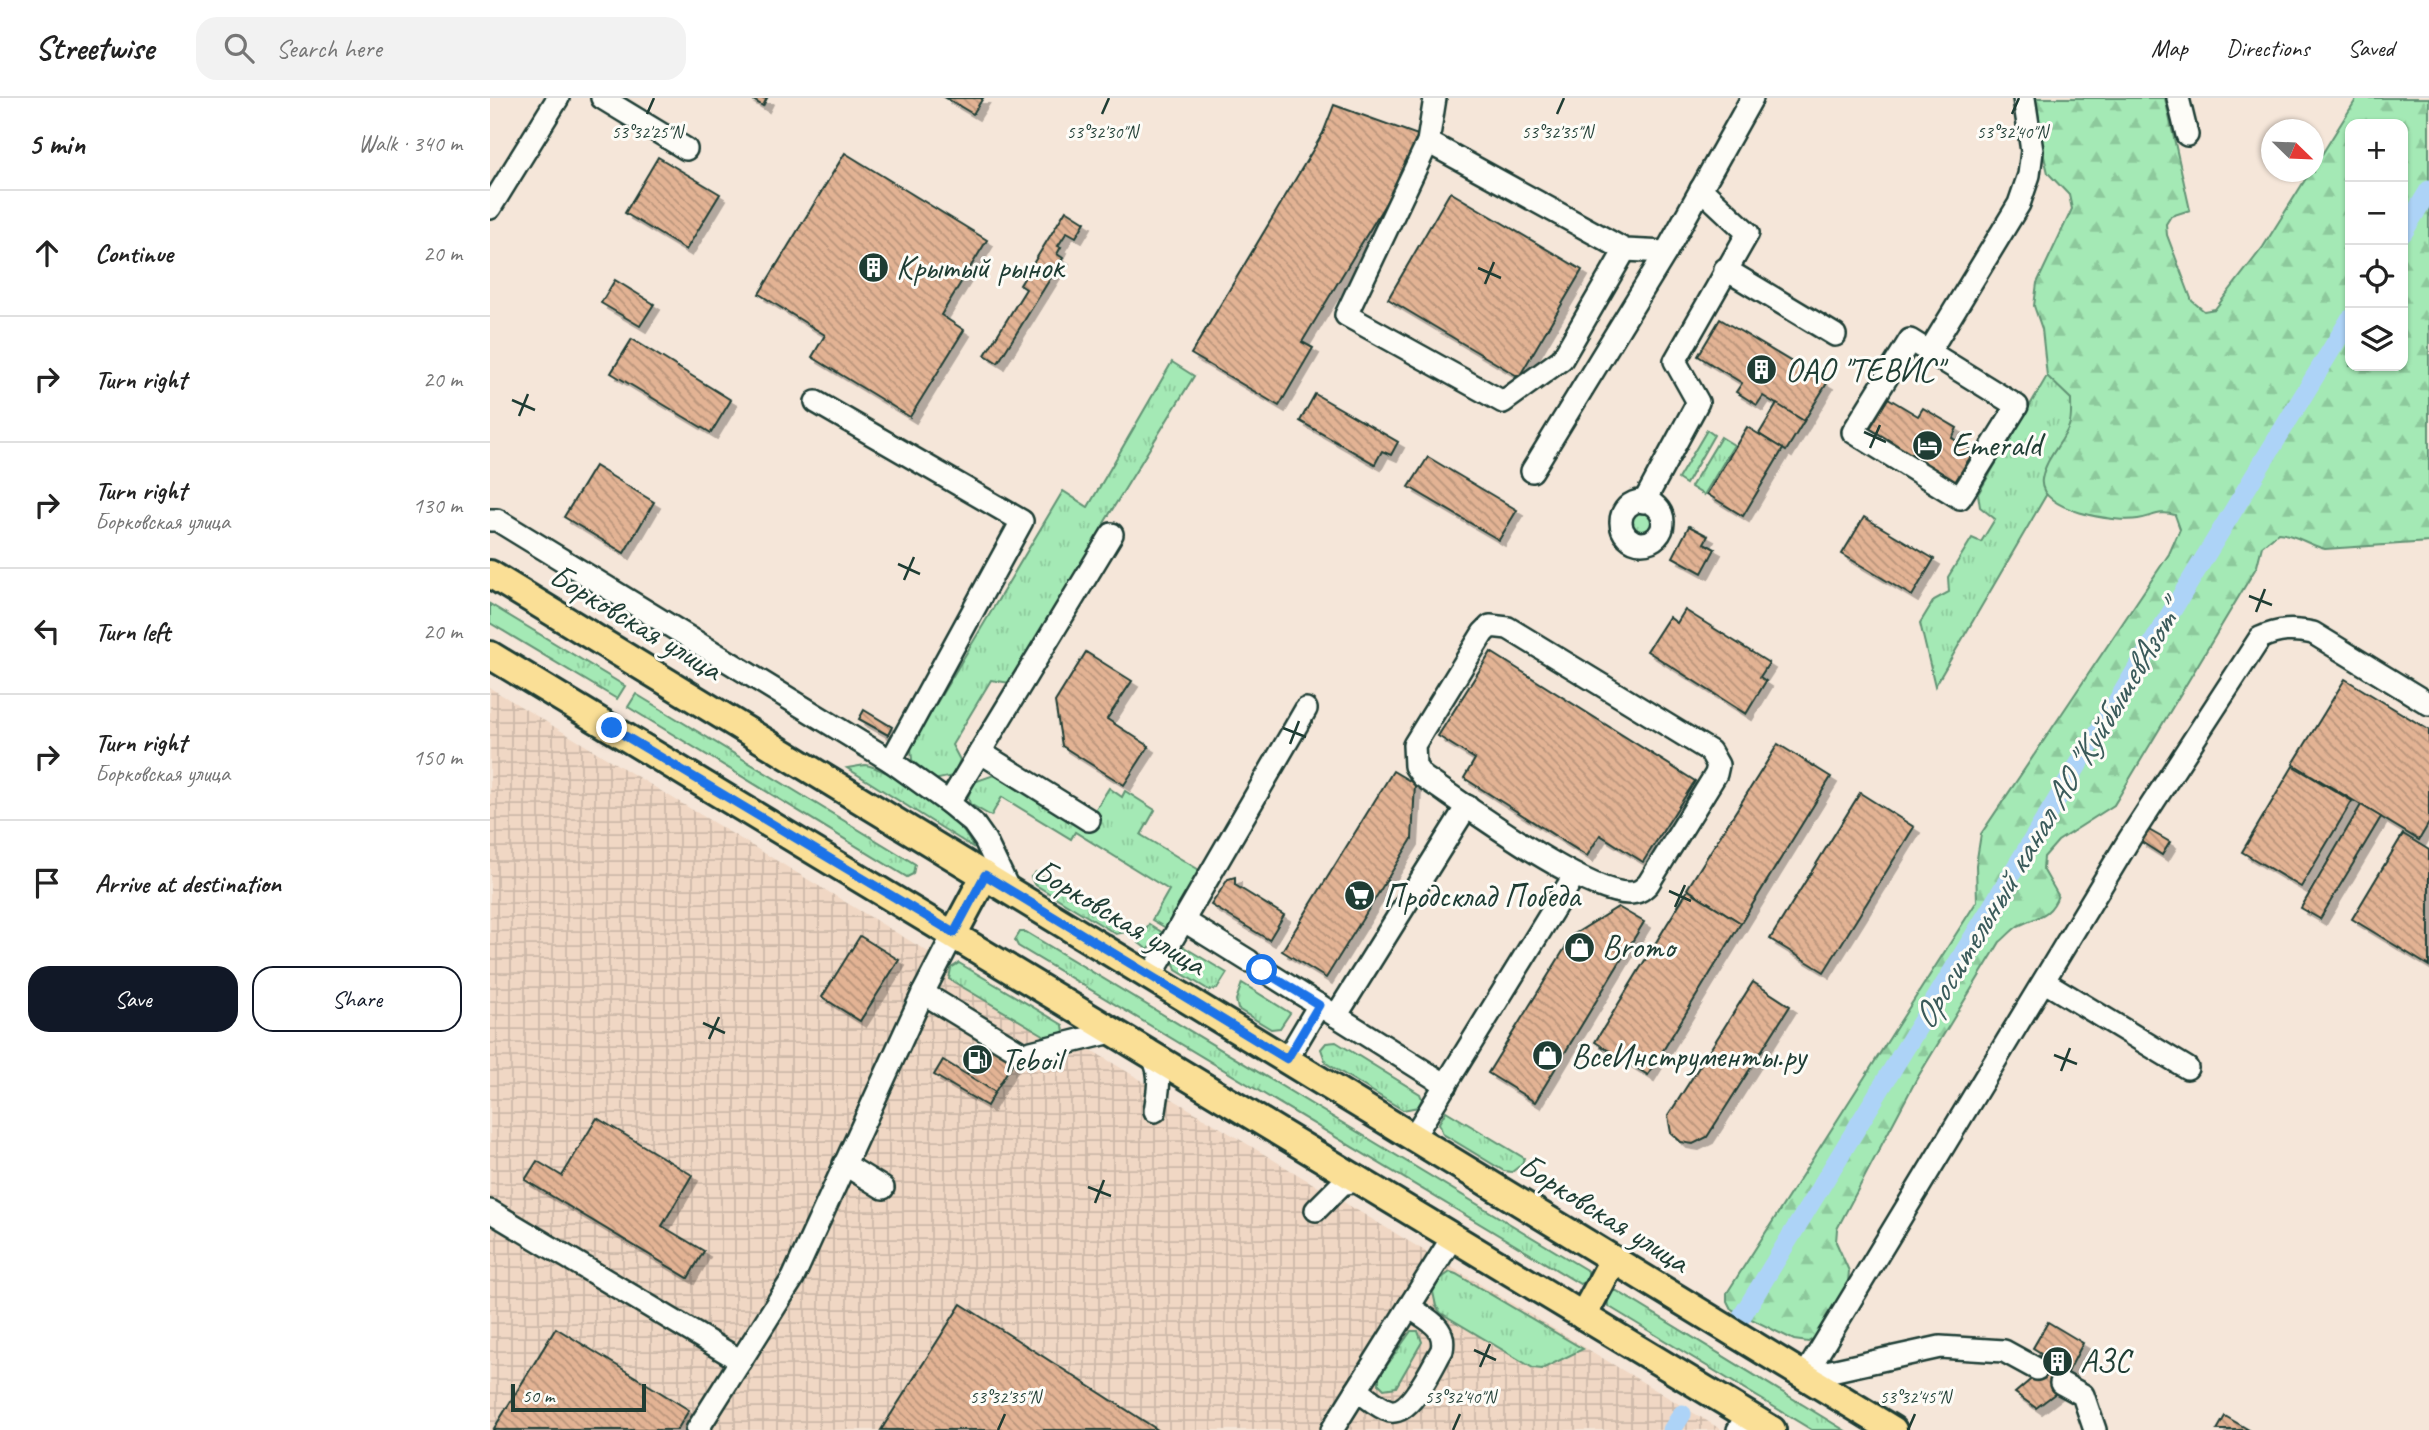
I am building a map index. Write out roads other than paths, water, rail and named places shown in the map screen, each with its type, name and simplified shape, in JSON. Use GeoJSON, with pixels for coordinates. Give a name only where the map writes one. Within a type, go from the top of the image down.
{"type":"FeatureCollection","features":[{"type":"Feature","properties":{"kind":"main road","name":"Борковская улица"},"geometry":{"type":"LineString","coordinates":[[490,574],[1893,1430]]}},
{"type":"Feature","properties":{"kind":"main road"},"geometry":{"type":"LineString","coordinates":[[490,655],[954,933],[1322,1160],[1583,1316],[1743,1423],[1772,1430]]}},
{"type":"Feature","properties":{"kind":"main road"},"geometry":{"type":"LineString","coordinates":[[954,933],[985,875]]}},
{"type":"Feature","properties":{"kind":"main road"},"geometry":{"type":"LineString","coordinates":[[1583,1316],[1613,1260]]}},
{"type":"Feature","properties":{"kind":"street"},"geometry":{"type":"LineString","coordinates":[[490,208],[558,98]]}},
{"type":"Feature","properties":{"kind":"street"},"geometry":{"type":"LineString","coordinates":[[602,98],[686,149]]}},
{"type":"Feature","properties":{"kind":"street"},"geometry":{"type":"LineString","coordinates":[[1435,98],[1428,142],[1346,315],[1503,402],[1562,359],[1625,250]]}},
{"type":"Feature","properties":{"kind":"street"},"geometry":{"type":"LineString","coordinates":[[1532,471],[1666,252],[1752,98]]}},
{"type":"Feature","properties":{"kind":"street"},"geometry":{"type":"LineString","coordinates":[[1929,352],[2019,204],[2029,175],[2032,150],[2024,98]]}},
{"type":"Feature","properties":{"kind":"street"},"geometry":{"type":"LineString","coordinates":[[2178,98],[2187,135]]}},
{"type":"Feature","properties":{"kind":"street"},"geometry":{"type":"LineString","coordinates":[[1428,142],[1625,250],[1666,252]]}},
{"type":"Feature","properties":{"kind":"street"},"geometry":{"type":"LineString","coordinates":[[1644,502],[1698,402],[1675,361],[1725,269],[1748,233],[1702,188]]}},
{"type":"Feature","properties":{"kind":"street"},"geometry":{"type":"LineString","coordinates":[[1725,269],[1835,335]]}},
{"type":"Feature","properties":{"kind":"street"},"geometry":{"type":"LineString","coordinates":[[1910,340],[1929,352],[2017,406],[1960,498],[1853,432],[1910,340]]}},
{"type":"Feature","properties":{"kind":"street"},"geometry":{"type":"LineString","coordinates":[[816,402],[1022,521],[891,761]]}},
{"type":"Feature","properties":{"kind":"street"},"geometry":{"type":"LineString","coordinates":[[493,520],[891,761],[950,803],[973,823],[985,840],[1009,890]]}},
{"type":"Feature","properties":{"kind":"street"},"geometry":{"type":"LineString","coordinates":[[950,803],[1112,534]]}},
{"type":"Feature","properties":{"kind":"street"},"geometry":{"type":"LineString","coordinates":[[1490,626],[1508,628],[1710,751],[1718,765],[1716,774],[1648,884],[1640,891],[1630,894],[1574,876],[1467,806],[1422,776],[1415,766],[1414,745],[1483,632],[1490,626]]}},
{"type":"Feature","properties":{"kind":"street"},"geometry":{"type":"LineString","coordinates":[[1804,1377],[2130,838],[2260,638],[2284,630],[2313,633],[2429,704]]}},
{"type":"Feature","properties":{"kind":"street"},"geometry":{"type":"LineString","coordinates":[[1151,976],[1306,709]]}},
{"type":"Feature","properties":{"kind":"street"},"geometry":{"type":"LineString","coordinates":[[980,752],[1089,820]]}},
{"type":"Feature","properties":{"kind":"street"},"geometry":{"type":"LineString","coordinates":[[1287,1059],[1328,1011],[1467,806]]}},
{"type":"Feature","properties":{"kind":"street"},"geometry":{"type":"LineString","coordinates":[[1415,1136],[1574,876]]}},
{"type":"Feature","properties":{"kind":"street"},"geometry":{"type":"LineString","coordinates":[[1183,920],[1446,1085]]}},
{"type":"Feature","properties":{"kind":"street"},"geometry":{"type":"LineString","coordinates":[[697,1430],[793,1278],[923,993],[954,933]]}},
{"type":"Feature","properties":{"kind":"street"},"geometry":{"type":"LineString","coordinates":[[2045,982],[2187,1068]]}},
{"type":"Feature","properties":{"kind":"street"},"geometry":{"type":"LineString","coordinates":[[923,993],[1023,1054],[1116,1031]]}},
{"type":"Feature","properties":{"kind":"street"},"geometry":{"type":"LineString","coordinates":[[1147,1050],[1158,1063],[1160,1076],[1155,1111],[1166,1094],[1176,1085],[1187,1081],[1201,1083]]}},
{"type":"Feature","properties":{"kind":"street"},"geometry":{"type":"LineString","coordinates":[[1322,1160],[1325,1176],[1317,1210],[1328,1195],[1342,1184],[1357,1181]]}},
{"type":"Feature","properties":{"kind":"street"},"geometry":{"type":"LineString","coordinates":[[844,1164],[883,1188]]}},
{"type":"Feature","properties":{"kind":"street"},"geometry":{"type":"LineString","coordinates":[[490,1211],[740,1361]]}},
{"type":"Feature","properties":{"kind":"street"},"geometry":{"type":"LineString","coordinates":[[1332,1430],[1452,1238]]}},
{"type":"Feature","properties":{"kind":"street"},"geometry":{"type":"LineString","coordinates":[[1357,1390],[1386,1410],[1394,1412],[1408,1406],[1442,1350],[1444,1340],[1437,1326],[1409,1307]]}},
{"type":"Feature","properties":{"kind":"street"},"geometry":{"type":"LineString","coordinates":[[1804,1377],[1940,1347],[2004,1351],[2037,1369]]}},
{"type":"Feature","properties":{"kind":"street"},"geometry":{"type":"LineString","coordinates":[[2062,1383],[2083,1395],[2095,1430]]}},
{"type":"Feature","properties":{"kind":"waterway","name":"Оросительный канал АО \"КуйбышевАзот\""},"geometry":{"type":"LineString","coordinates":[[2408,225],[2429,190]]}},
{"type":"Feature","properties":{"kind":"waterway","name":"Оросительный канал АО \"КуйбышевАзот\""},"geometry":{"type":"LineString","coordinates":[[1742,1316],[2345,327]]}},
{"type":"Feature","properties":{"kind":"waterway","name":"Оросительный канал АО \"КуйбышевАзот\""},"geometry":{"type":"LineString","coordinates":[[1672,1430],[1682,1414]]}},
{"type":"Feature","properties":{"kind":"place","name":"Крытый рынок"},"geometry":{"type":"Point","coordinates":[873,267]}},
{"type":"Feature","properties":{"kind":"place","name":"ОАО \"ТЕВИС\""},"geometry":{"type":"Point","coordinates":[1762,370]}},
{"type":"Feature","properties":{"kind":"place","name":"Emerald"},"geometry":{"type":"Point","coordinates":[1928,445]}},
{"type":"Feature","properties":{"kind":"place","name":"Продсклад Победа"},"geometry":{"type":"Point","coordinates":[1360,896]}},
{"type":"Feature","properties":{"kind":"place","name":"Bromo"},"geometry":{"type":"Point","coordinates":[1579,947]}},
{"type":"Feature","properties":{"kind":"place","name":"ВсеИнструменты.ру"},"geometry":{"type":"Point","coordinates":[1548,1056]}},
{"type":"Feature","properties":{"kind":"place","name":"Teboil"},"geometry":{"type":"Point","coordinates":[978,1060]}},
{"type":"Feature","properties":{"kind":"place","name":"АЗС"},"geometry":{"type":"Point","coordinates":[2057,1361]}}]}
